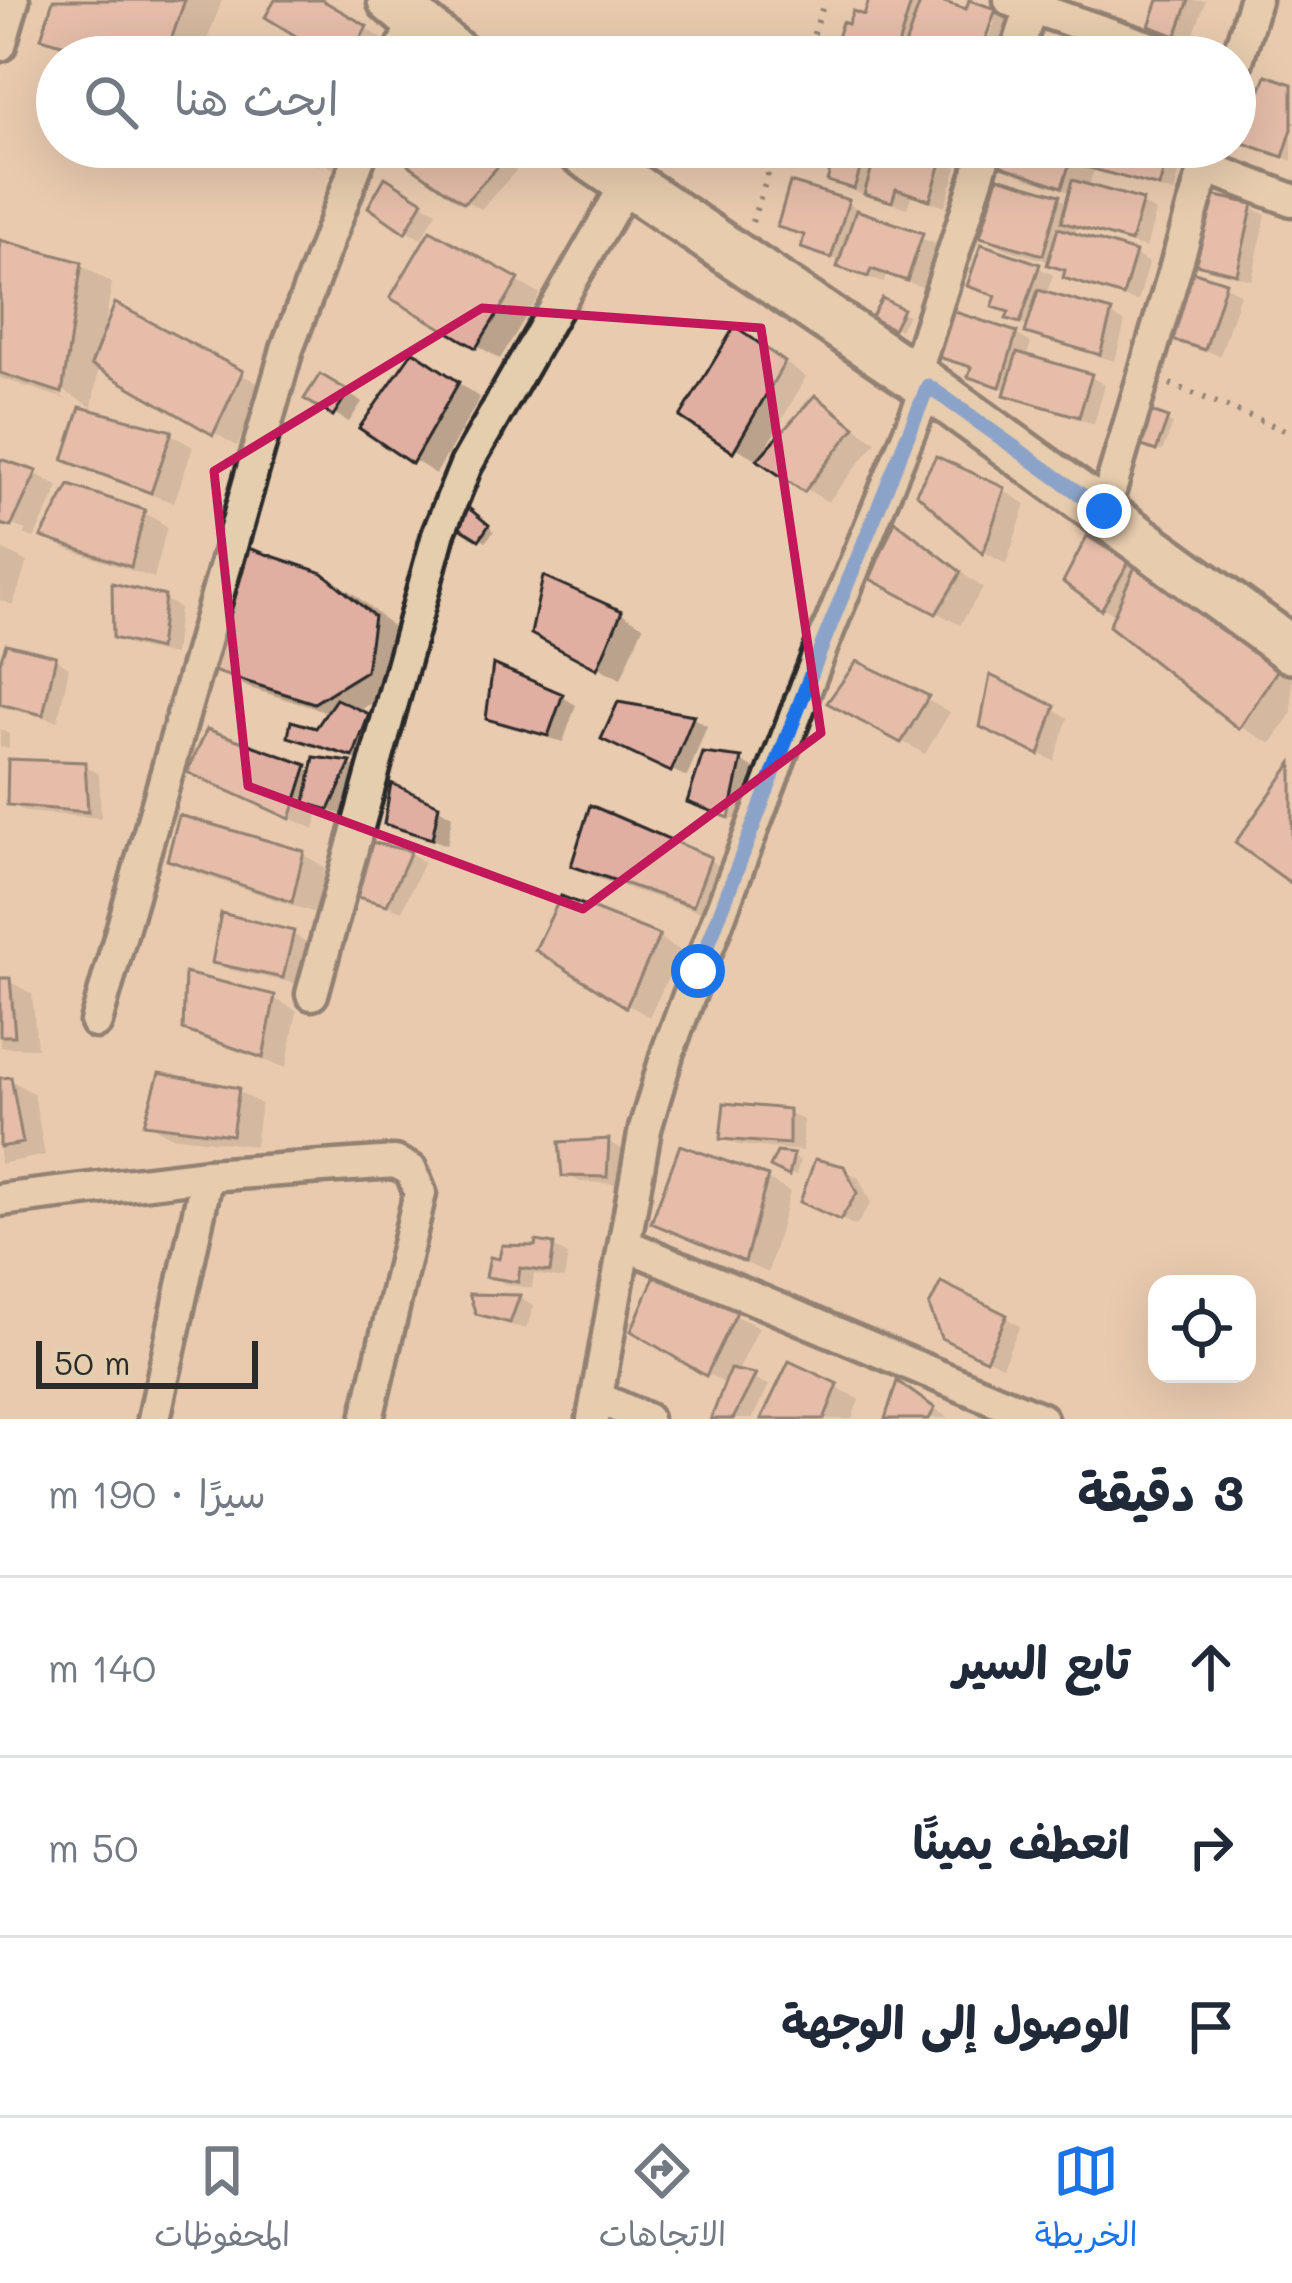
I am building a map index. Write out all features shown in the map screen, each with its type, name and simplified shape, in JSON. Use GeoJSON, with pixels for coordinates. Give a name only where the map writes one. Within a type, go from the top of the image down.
{"type":"FeatureCollection","features":[{"type":"Feature","properties":{"kind":"street"},"geometry":{"type":"LineString","coordinates":[[0,45],[13,0]]}},
{"type":"Feature","properties":{"kind":"street"},"geometry":{"type":"LineString","coordinates":[[1244,36],[1255,0]]}},
{"type":"Feature","properties":{"kind":"street"},"geometry":{"type":"LineString","coordinates":[[1017,36],[1020,4],[1115,36]]}},
{"type":"Feature","properties":{"kind":"street"},"geometry":{"type":"LineString","coordinates":[[96,1022],[287,349],[355,168]]}},
{"type":"Feature","properties":{"kind":"street"},"geometry":{"type":"LineString","coordinates":[[603,168],[921,382],[1292,650]]}},
{"type":"Feature","properties":{"kind":"street"},"geometry":{"type":"LineString","coordinates":[[646,1419],[596,1409],[645,1129],[668,1051],[921,382],[981,168]]}},
{"type":"Feature","properties":{"kind":"street"},"geometry":{"type":"LineString","coordinates":[[1104,511],[1206,168]]}},
{"type":"Feature","properties":{"kind":"street"},"geometry":{"type":"LineString","coordinates":[[1230,168],[1292,200]]}},
{"type":"Feature","properties":{"kind":"street"},"geometry":{"type":"LineString","coordinates":[[311,994],[439,532],[466,465],[626,185]]}},
{"type":"Feature","properties":{"kind":"street"},"geometry":{"type":"LineString","coordinates":[[0,1200],[207,1175],[395,1162],[411,1170],[420,1193],[367,1419]]}},
{"type":"Feature","properties":{"kind":"street"},"geometry":{"type":"LineString","coordinates":[[154,1419],[207,1175]]}},
{"type":"Feature","properties":{"kind":"street"},"geometry":{"type":"LineString","coordinates":[[626,1245],[1041,1419]]}},
{"type":"Feature","properties":{"kind":"path"},"geometry":{"type":"LineString","coordinates":[[813,36],[825,0]]}},
{"type":"Feature","properties":{"kind":"path"},"geometry":{"type":"LineString","coordinates":[[740,260],[770,168]]}},
{"type":"Feature","properties":{"kind":"path"},"geometry":{"type":"LineString","coordinates":[[1144,374],[1292,433]]}},
{"type":"Feature","properties":{"kind":"highlighted area"},"geometry":{"type":"Polygon","coordinates":[[[482,308],[761,328],[821,733],[583,909],[248,786],[214,471],[482,308]]]}},
{"type":"Feature","properties":{"kind":"building"},"geometry":{"type":"Polygon","coordinates":[[[53,0],[185,0],[172,36],[42,36],[53,0]]]}},
{"type":"Feature","properties":{"kind":"building"},"geometry":{"type":"Polygon","coordinates":[[[275,0],[322,0],[367,26],[362,36],[296,36],[265,17],[275,0]]]}},
{"type":"Feature","properties":{"kind":"building"},"geometry":{"type":"Polygon","coordinates":[[[869,0],[912,0],[901,36],[838,36],[842,22],[848,24],[853,11],[864,15],[869,0]]]}},
{"type":"Feature","properties":{"kind":"building"},"geometry":{"type":"Polygon","coordinates":[[[921,0],[966,9],[969,0],[996,9],[986,36],[908,36],[921,0]]]}},
{"type":"Feature","properties":{"kind":"building"},"geometry":{"type":"Polygon","coordinates":[[[1158,0],[1189,0],[1176,36],[1149,26],[1158,0]]]}},
{"type":"Feature","properties":{"kind":"building"},"geometry":{"type":"Polygon","coordinates":[[[1266,75],[1292,84],[1292,129],[1283,157],[1256,148],[1256,105],[1266,75]]]}},
{"type":"Feature","properties":{"kind":"building"},"geometry":{"type":"Polygon","coordinates":[[[413,168],[496,168],[464,203],[413,168]]]}},
{"type":"Feature","properties":{"kind":"building"},"geometry":{"type":"Polygon","coordinates":[[[831,168],[860,168],[854,189],[827,181],[831,168]]]}},
{"type":"Feature","properties":{"kind":"building"},"geometry":{"type":"Polygon","coordinates":[[[872,168],[939,168],[930,200],[896,189],[892,202],[864,194],[872,168]]]}},
{"type":"Feature","properties":{"kind":"building"},"geometry":{"type":"Polygon","coordinates":[[[1007,168],[1068,168],[1062,187],[1007,168]]]}},
{"type":"Feature","properties":{"kind":"building"},"geometry":{"type":"Polygon","coordinates":[[[1089,168],[1164,168],[1159,187],[1089,168]]]}},
{"type":"Feature","properties":{"kind":"building"},"geometry":{"type":"Polygon","coordinates":[[[385,177],[423,201],[405,233],[368,207],[385,177]]]}},
{"type":"Feature","properties":{"kind":"building"},"geometry":{"type":"Polygon","coordinates":[[[998,177],[1060,195],[1043,255],[980,237],[998,177]]]}},
{"type":"Feature","properties":{"kind":"building"},"geometry":{"type":"Polygon","coordinates":[[[1072,180],[1143,200],[1131,242],[1061,222],[1072,180]]]}},
{"type":"Feature","properties":{"kind":"building"},"geometry":{"type":"Polygon","coordinates":[[[790,182],[849,200],[831,258],[801,248],[804,235],[777,227],[790,182]]]}},
{"type":"Feature","properties":{"kind":"building"},"geometry":{"type":"Polygon","coordinates":[[[1207,194],[1253,204],[1237,274],[1191,263],[1207,194]]]}},
{"type":"Feature","properties":{"kind":"building"},"geometry":{"type":"Polygon","coordinates":[[[856,210],[923,233],[907,281],[871,269],[868,277],[837,267],[856,210]]]}},
{"type":"Feature","properties":{"kind":"building"},"geometry":{"type":"Polygon","coordinates":[[[1058,228],[1136,252],[1123,296],[1063,278],[1065,270],[1047,265],[1058,228]]]}},
{"type":"Feature","properties":{"kind":"building"},"geometry":{"type":"Polygon","coordinates":[[[430,230],[519,279],[476,348],[390,298],[430,230]]]}},
{"type":"Feature","properties":{"kind":"building"},"geometry":{"type":"Polygon","coordinates":[[[0,240],[82,262],[62,393],[0,373],[0,240]]]}},
{"type":"Feature","properties":{"kind":"building"},"geometry":{"type":"Polygon","coordinates":[[[981,244],[1040,264],[1020,323],[1006,319],[1009,312],[992,307],[996,296],[967,286],[981,244]]]}},
{"type":"Feature","properties":{"kind":"building"},"geometry":{"type":"Polygon","coordinates":[[[1185,269],[1226,282],[1205,350],[1164,337],[1185,269]]]}},
{"type":"Feature","properties":{"kind":"building"},"geometry":{"type":"Polygon","coordinates":[[[1038,290],[1112,311],[1100,355],[1025,333],[1038,290]]]}},
{"type":"Feature","properties":{"kind":"building"},"geometry":{"type":"Polygon","coordinates":[[[882,298],[903,309],[893,329],[871,318],[882,298]]]}},
{"type":"Feature","properties":{"kind":"building"},"geometry":{"type":"Polygon","coordinates":[[[115,303],[243,371],[213,435],[91,365],[115,303]]]}},
{"type":"Feature","properties":{"kind":"building"},"geometry":{"type":"Polygon","coordinates":[[[952,311],[1017,332],[1000,387],[968,377],[971,367],[938,357],[952,311]]]}},
{"type":"Feature","properties":{"kind":"building"},"geometry":{"type":"Polygon","coordinates":[[[735,326],[785,362],[733,452],[680,417],[735,326]]]}},
{"type":"Feature","properties":{"kind":"building"},"geometry":{"type":"Polygon","coordinates":[[[413,351],[459,382],[412,464],[359,428],[413,351]]]}},
{"type":"Feature","properties":{"kind":"building"},"geometry":{"type":"Polygon","coordinates":[[[1017,352],[1092,374],[1079,417],[1004,395],[1017,352]]]}},
{"type":"Feature","properties":{"kind":"building"},"geometry":{"type":"Polygon","coordinates":[[[320,374],[349,391],[333,416],[304,399],[320,374]]]}},
{"type":"Feature","properties":{"kind":"building"},"geometry":{"type":"Polygon","coordinates":[[[815,395],[855,427],[804,492],[757,460],[815,395]]]}},
{"type":"Feature","properties":{"kind":"building"},"geometry":{"type":"Polygon","coordinates":[[[80,407],[172,431],[151,493],[63,460],[80,407]]]}},
{"type":"Feature","properties":{"kind":"building"},"geometry":{"type":"Polygon","coordinates":[[[1144,409],[1168,418],[1156,451],[1131,442],[1144,409]]]}},
{"type":"Feature","properties":{"kind":"building"},"geometry":{"type":"Polygon","coordinates":[[[936,456],[1005,488],[983,554],[916,493],[936,456]]]}},
{"type":"Feature","properties":{"kind":"building"},"geometry":{"type":"Polygon","coordinates":[[[0,459],[37,471],[11,527],[0,524],[0,459]]]}},
{"type":"Feature","properties":{"kind":"building"},"geometry":{"type":"Polygon","coordinates":[[[69,485],[145,510],[131,567],[41,537],[69,485]]]}},
{"type":"Feature","properties":{"kind":"building"},"geometry":{"type":"Polygon","coordinates":[[[465,505],[489,525],[479,540],[455,525],[465,505]]]}},
{"type":"Feature","properties":{"kind":"building"},"geometry":{"type":"Polygon","coordinates":[[[895,521],[961,572],[936,614],[870,579],[895,521]]]}},
{"type":"Feature","properties":{"kind":"building"},"geometry":{"type":"Polygon","coordinates":[[[1087,536],[1129,562],[1101,610],[1063,582],[1087,536]]]}},
{"type":"Feature","properties":{"kind":"building"},"geometry":{"type":"Polygon","coordinates":[[[248,548],[323,573],[374,616],[366,671],[314,703],[213,671],[248,548]]]}},
{"type":"Feature","properties":{"kind":"building"},"geometry":{"type":"Polygon","coordinates":[[[1137,562],[1278,669],[1239,729],[1109,626],[1137,562]]]}},
{"type":"Feature","properties":{"kind":"building"},"geometry":{"type":"Polygon","coordinates":[[[543,576],[622,611],[597,669],[531,634],[543,576]]]}},
{"type":"Feature","properties":{"kind":"building"},"geometry":{"type":"Polygon","coordinates":[[[112,583],[165,596],[159,649],[113,638],[112,583]]]}},
{"type":"Feature","properties":{"kind":"building"},"geometry":{"type":"Polygon","coordinates":[[[6,644],[56,656],[43,715],[0,704],[0,662],[6,644]]]}},
{"type":"Feature","properties":{"kind":"building"},"geometry":{"type":"Polygon","coordinates":[[[857,661],[929,696],[901,743],[827,703],[857,661]]]}},
{"type":"Feature","properties":{"kind":"building"},"geometry":{"type":"Polygon","coordinates":[[[493,664],[563,694],[548,736],[486,719],[493,664]]]}},
{"type":"Feature","properties":{"kind":"building"},"geometry":{"type":"Polygon","coordinates":[[[990,675],[1055,706],[1039,755],[980,727],[990,675]]]}},
{"type":"Feature","properties":{"kind":"building"},"geometry":{"type":"Polygon","coordinates":[[[336,699],[369,714],[353,757],[288,737],[291,721],[316,728],[336,699]]]}},
{"type":"Feature","properties":{"kind":"building"},"geometry":{"type":"Polygon","coordinates":[[[618,702],[694,715],[671,772],[601,739],[618,702]]]}},
{"type":"Feature","properties":{"kind":"building"},"geometry":{"type":"Polygon","coordinates":[[[207,729],[307,765],[290,819],[187,772],[207,729]]]}},
{"type":"Feature","properties":{"kind":"building"},"geometry":{"type":"Polygon","coordinates":[[[703,753],[742,758],[729,818],[687,802],[703,753]]]}},
{"type":"Feature","properties":{"kind":"building"},"geometry":{"type":"Polygon","coordinates":[[[314,757],[351,762],[329,810],[305,803],[314,757]]]}},
{"type":"Feature","properties":{"kind":"building"},"geometry":{"type":"Polygon","coordinates":[[[8,759],[85,762],[88,812],[7,805],[8,759]]]}},
{"type":"Feature","properties":{"kind":"building"},"geometry":{"type":"Polygon","coordinates":[[[1292,763],[1292,884],[1235,843],[1292,763]]]}},
{"type":"Feature","properties":{"kind":"building"},"geometry":{"type":"Polygon","coordinates":[[[391,783],[439,805],[432,839],[384,824],[391,783]]]}},
{"type":"Feature","properties":{"kind":"building"},"geometry":{"type":"Polygon","coordinates":[[[590,805],[711,857],[693,906],[571,866],[590,805]]]}},
{"type":"Feature","properties":{"kind":"building"},"geometry":{"type":"Polygon","coordinates":[[[179,815],[304,851],[292,902],[167,860],[179,815]]]}},
{"type":"Feature","properties":{"kind":"building"},"geometry":{"type":"Polygon","coordinates":[[[365,841],[411,851],[387,905],[353,896],[365,841]]]}},
{"type":"Feature","properties":{"kind":"building"},"geometry":{"type":"Polygon","coordinates":[[[561,896],[660,935],[626,1007],[535,950],[561,896]]]}},
{"type":"Feature","properties":{"kind":"building"},"geometry":{"type":"Polygon","coordinates":[[[221,913],[294,931],[283,978],[212,963],[221,913]]]}},
{"type":"Feature","properties":{"kind":"building"},"geometry":{"type":"Polygon","coordinates":[[[185,973],[275,995],[263,1058],[183,1030],[185,973]]]}},
{"type":"Feature","properties":{"kind":"building"},"geometry":{"type":"Polygon","coordinates":[[[0,978],[10,978],[15,1036],[0,1036],[0,978]]]}},
{"type":"Feature","properties":{"kind":"building"},"geometry":{"type":"Polygon","coordinates":[[[159,1073],[239,1088],[232,1135],[144,1124],[159,1073]]]}},
{"type":"Feature","properties":{"kind":"building"},"geometry":{"type":"Polygon","coordinates":[[[11,1077],[23,1143],[0,1147],[0,1078],[11,1077]]]}},
{"type":"Feature","properties":{"kind":"building"},"geometry":{"type":"Polygon","coordinates":[[[724,1103],[789,1109],[789,1144],[720,1139],[724,1103]]]}},
{"type":"Feature","properties":{"kind":"building"},"geometry":{"type":"Polygon","coordinates":[[[609,1139],[607,1177],[562,1176],[559,1142],[609,1139]]]}},
{"type":"Feature","properties":{"kind":"building"},"geometry":{"type":"Polygon","coordinates":[[[680,1145],[768,1176],[745,1262],[651,1223],[680,1145]]]}},
{"type":"Feature","properties":{"kind":"building"},"geometry":{"type":"Polygon","coordinates":[[[777,1152],[794,1154],[789,1176],[770,1167],[777,1152]]]}},
{"type":"Feature","properties":{"kind":"building"},"geometry":{"type":"Polygon","coordinates":[[[815,1159],[844,1166],[857,1193],[840,1220],[800,1202],[815,1159]]]}},
{"type":"Feature","properties":{"kind":"building"},"geometry":{"type":"Polygon","coordinates":[[[536,1241],[554,1244],[550,1272],[520,1268],[518,1282],[486,1277],[490,1257],[499,1259],[502,1245],[535,1246],[536,1241]]]}},
{"type":"Feature","properties":{"kind":"building"},"geometry":{"type":"Polygon","coordinates":[[[655,1275],[737,1312],[706,1376],[631,1331],[655,1275]]]}},
{"type":"Feature","properties":{"kind":"building"},"geometry":{"type":"Polygon","coordinates":[[[941,1282],[1007,1315],[986,1360],[941,1338],[929,1306],[941,1282]]]}},
{"type":"Feature","properties":{"kind":"building"},"geometry":{"type":"Polygon","coordinates":[[[469,1294],[520,1295],[510,1323],[476,1314],[469,1294]]]}},
{"type":"Feature","properties":{"kind":"building"},"geometry":{"type":"Polygon","coordinates":[[[789,1361],[838,1384],[824,1419],[761,1419],[789,1361]]]}},
{"type":"Feature","properties":{"kind":"building"},"geometry":{"type":"Polygon","coordinates":[[[730,1369],[756,1374],[733,1419],[711,1419],[730,1369]]]}},
{"type":"Feature","properties":{"kind":"building"},"geometry":{"type":"Polygon","coordinates":[[[897,1381],[935,1408],[929,1419],[885,1419],[897,1381]]]}},
{"type":"Feature","properties":{"kind":"route"},"geometry":{"type":"LineString","coordinates":[[698,971],[823,643],[928,386],[1104,511]]}}]}
